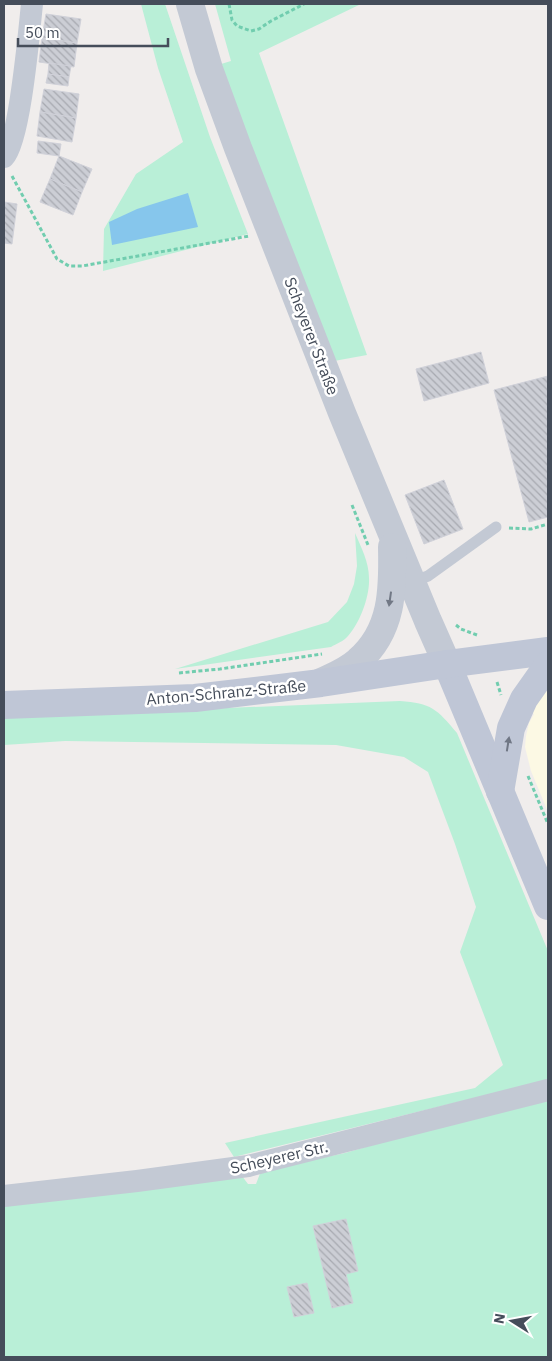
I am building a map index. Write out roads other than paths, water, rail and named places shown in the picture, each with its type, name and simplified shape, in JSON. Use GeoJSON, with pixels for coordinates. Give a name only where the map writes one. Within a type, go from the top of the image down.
{"type":"FeatureCollection","features":[{"type":"Feature","properties":{"kind":"main road","name":"Anton-Schranz-Straße"},"geometry":{"type":"LineString","coordinates":[[4,705],[195,698],[548,651]]}},
{"type":"Feature","properties":{"kind":"main road"},"geometry":{"type":"LineString","coordinates":[[447,664],[548,906]]}},
{"type":"Feature","properties":{"kind":"main road"},"geometry":{"type":"LineString","coordinates":[[500,792],[509,736],[515,715],[533,685],[548,665]]}},
{"type":"Feature","properties":{"kind":"street"},"geometry":{"type":"LineString","coordinates":[[6,163],[10,149],[9,128],[20,106],[32,4]]}},
{"type":"Feature","properties":{"kind":"street","name":"Scheyerer Straße"},"geometry":{"type":"LineString","coordinates":[[190,4],[209,69],[238,148],[342,413],[447,664]]}},
{"type":"Feature","properties":{"kind":"street"},"geometry":{"type":"LineString","coordinates":[[321,682],[347,670],[374,645],[390,604],[392,533]]}},
{"type":"Feature","properties":{"kind":"street","name":"Scheyerer Str."},"geometry":{"type":"LineString","coordinates":[[4,1196],[248,1166],[548,1090]]}},
{"type":"Feature","properties":{"kind":"lane"},"geometry":{"type":"LineString","coordinates":[[412,582],[428,576],[496,527]]}},
{"type":"Feature","properties":{"kind":"water"},"geometry":{"type":"Polygon","coordinates":[[[188,193],[198,227],[112,245],[109,222],[137,209],[188,193]]]}}]}
